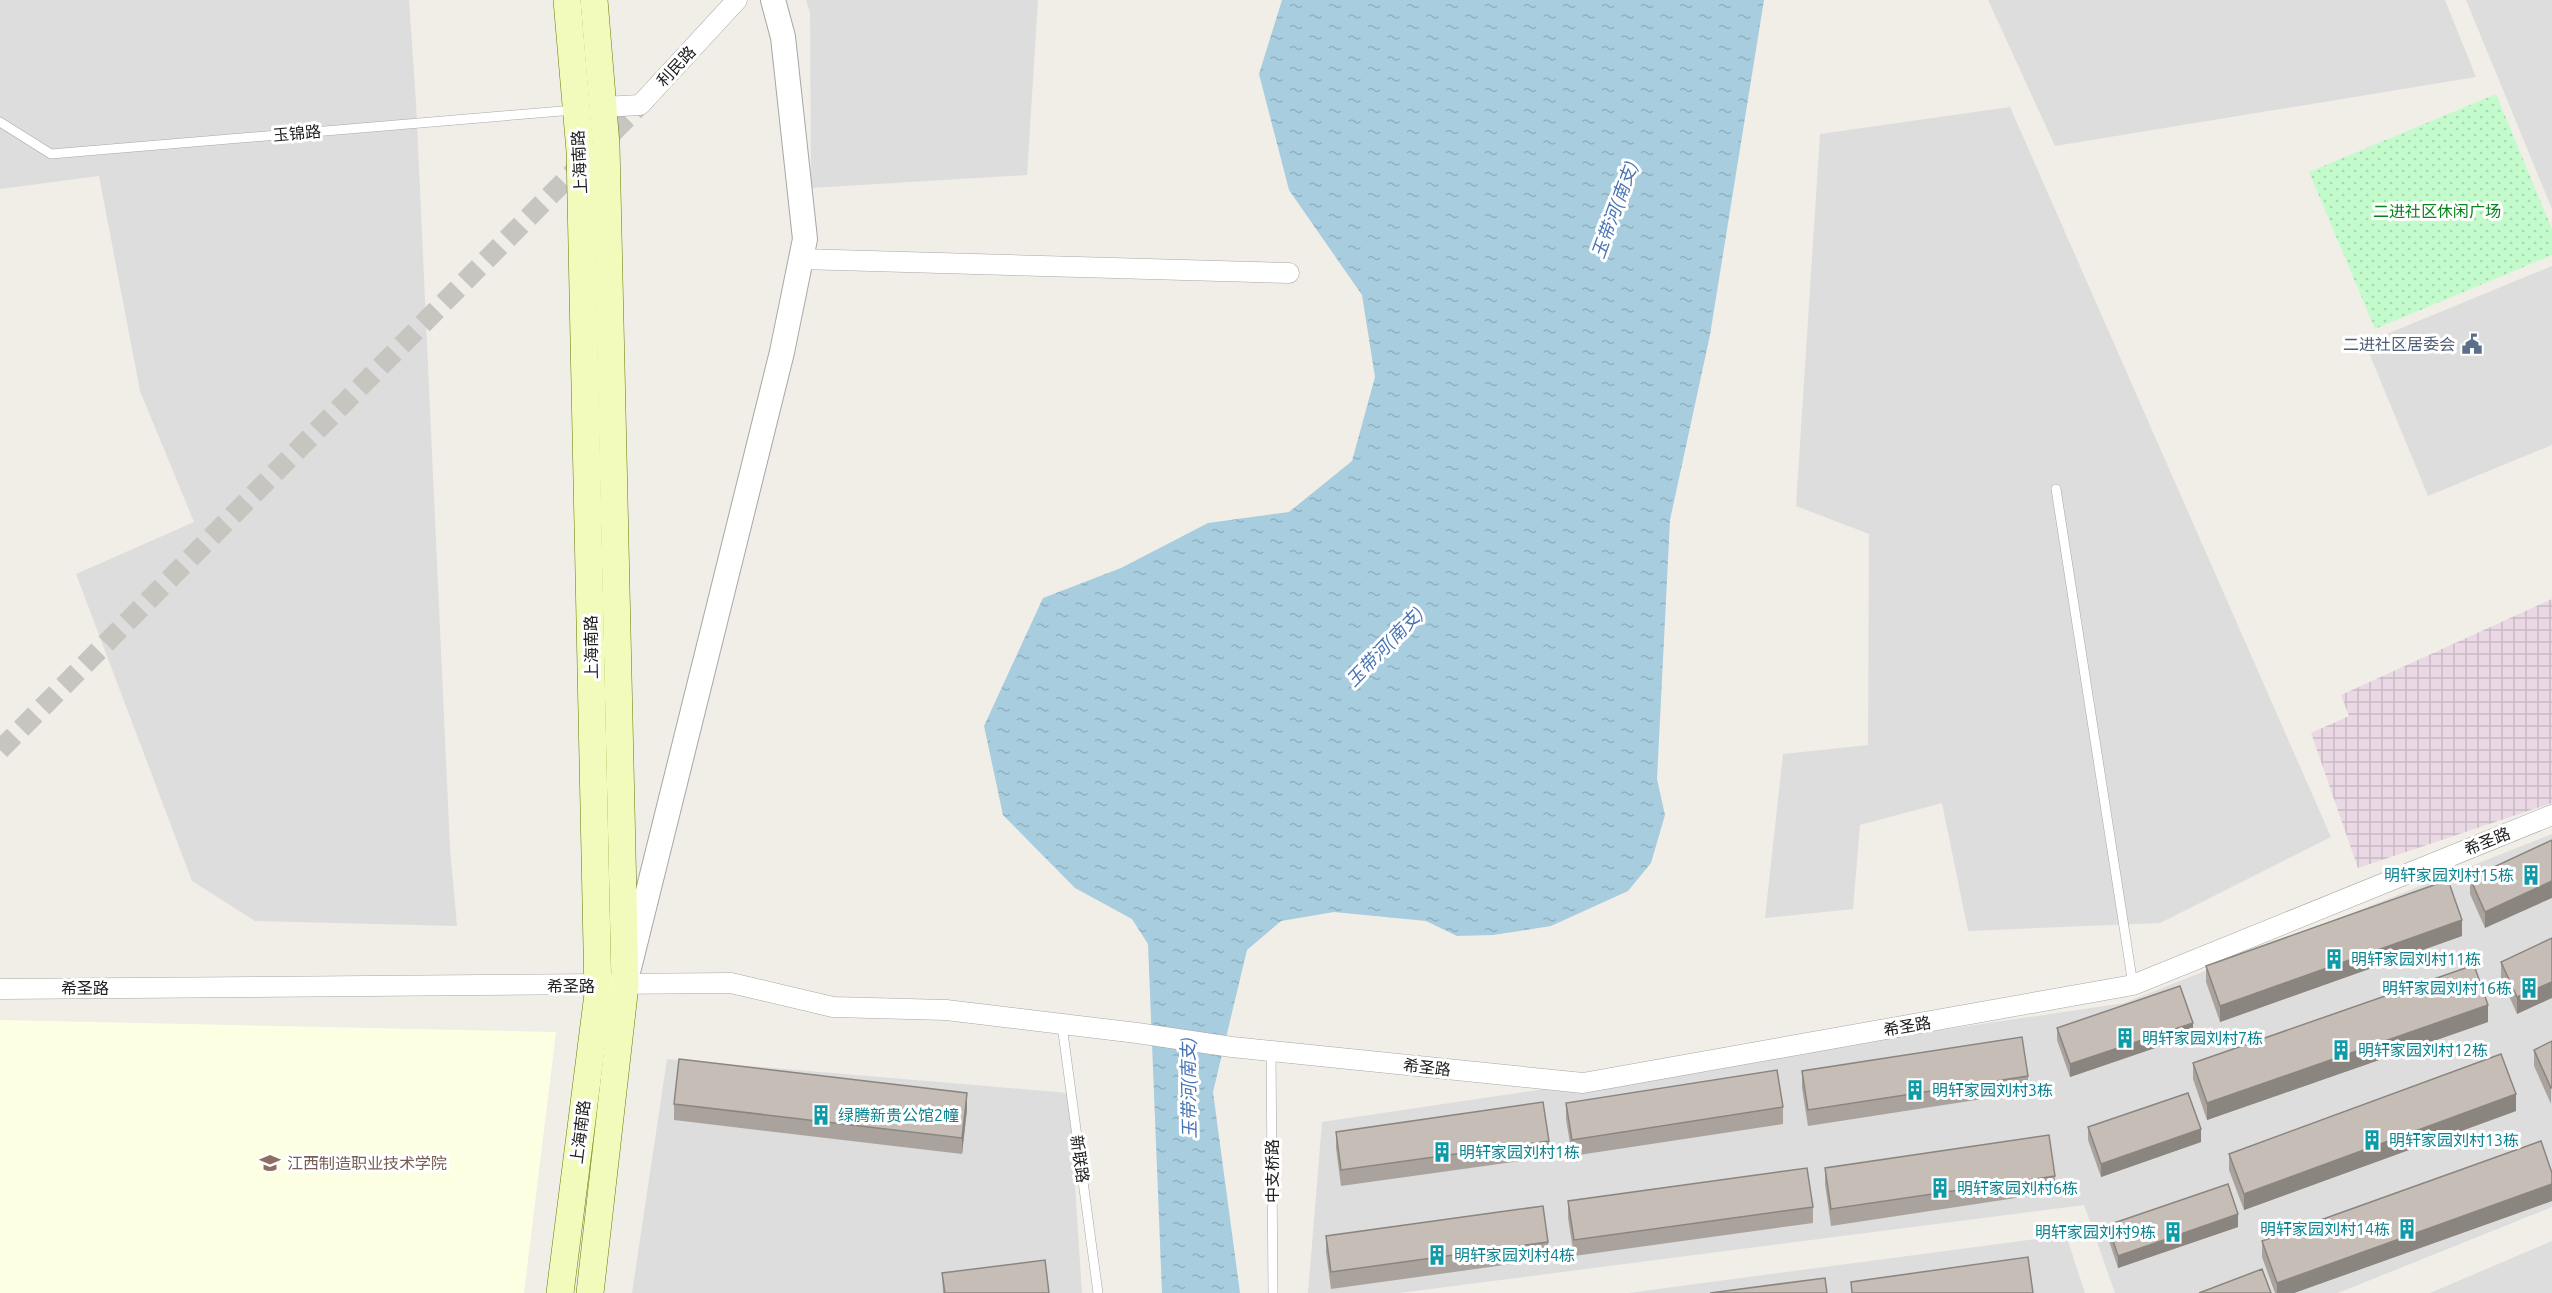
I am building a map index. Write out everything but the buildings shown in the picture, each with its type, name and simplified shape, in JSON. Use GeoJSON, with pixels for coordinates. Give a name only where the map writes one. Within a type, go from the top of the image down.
{"type":"FeatureCollection","features":[{"type":"Feature","properties":{"kind":"main road","name":"上海南路"},"geometry":{"type":"LineString","coordinates":[[567,0],[590,108],[607,157],[625,985],[590,1293]]}},
{"type":"Feature","properties":{"kind":"main road","name":"上海南路"},"geometry":{"type":"LineString","coordinates":[[560,1293],[598,986],[580,151],[590,108],[594,0]]}},
{"type":"Feature","properties":{"kind":"street","name":"利民路"},"geometry":{"type":"LineString","coordinates":[[590,108],[640,105],[737,0]]}},
{"type":"Feature","properties":{"kind":"street","name":"上海南路"},"geometry":{"type":"LineString","coordinates":[[625,985],[782,352],[805,239],[783,37],[773,0]]}},
{"type":"Feature","properties":{"kind":"street"},"geometry":{"type":"LineString","coordinates":[[801,259],[1290,273]]}},
{"type":"Feature","properties":{"kind":"street","name":"希圣路"},"geometry":{"type":"LineString","coordinates":[[0,989],[598,986],[731,983],[833,1007],[946,1010],[1232,1047],[1583,1083],[2133,985],[2552,815]]}},
{"type":"Feature","properties":{"kind":"lane","name":"玉锦路"},"geometry":{"type":"LineString","coordinates":[[0,122],[51,154],[590,108]]}},
{"type":"Feature","properties":{"kind":"lane"},"geometry":{"type":"LineString","coordinates":[[2056,489],[2133,985]]}},
{"type":"Feature","properties":{"kind":"lane","name":"新联路"},"geometry":{"type":"LineString","coordinates":[[1062,1025],[1098,1293]]}},
{"type":"Feature","properties":{"kind":"lane","name":"中支桥路"},"geometry":{"type":"LineString","coordinates":[[1271,1050],[1273,1293]]}},
{"type":"Feature","properties":{"kind":"shaded area"},"geometry":{"type":"Polygon","coordinates":[[[0,0],[409,0],[416,102],[450,848],[457,926],[255,921],[192,881],[76,574],[194,522],[140,391],[99,176],[0,189],[0,0]]]}},
{"type":"Feature","properties":{"kind":"shaded area"},"geometry":{"type":"Polygon","coordinates":[[[806,0],[1038,0],[1027,175],[811,188],[810,13],[806,0]]]}},
{"type":"Feature","properties":{"kind":"shaded area"},"geometry":{"type":"Polygon","coordinates":[[[1988,0],[2445,0],[2476,77],[2055,146],[1988,0]]]}},
{"type":"Feature","properties":{"kind":"shaded area"},"geometry":{"type":"Polygon","coordinates":[[[2466,0],[2552,0],[2552,209],[2466,0]]]}},
{"type":"Feature","properties":{"kind":"shaded area"},"geometry":{"type":"Polygon","coordinates":[[[2010,107],[2331,837],[2160,923],[1968,931],[1942,803],[1860,825],[1853,909],[1765,918],[1783,754],[1868,745],[1869,534],[1796,506],[1820,134],[2010,107]]]}},
{"type":"Feature","properties":{"kind":"shaded area"},"geometry":{"type":"Polygon","coordinates":[[[2552,266],[2552,445],[2428,496],[2365,343],[2552,266]]]}},
{"type":"Feature","properties":{"kind":"shaded area"},"geometry":{"type":"Polygon","coordinates":[[[2552,599],[2552,803],[2358,868],[2311,733],[2349,716],[2341,695],[2552,599]]]}},
{"type":"Feature","properties":{"kind":"shaded area"},"geometry":{"type":"Polygon","coordinates":[[[2552,834],[2552,1207],[2338,1293],[2115,1293],[2084,1205],[1399,1293],[1308,1293],[1322,1122],[2124,1003],[2552,834]]]}},
{"type":"Feature","properties":{"kind":"shaded area","name":"江西制造职业技术学院"},"geometry":{"type":"Polygon","coordinates":[[[0,1020],[556,1032],[524,1293],[0,1293],[0,1020]]]}},
{"type":"Feature","properties":{"kind":"shaded area"},"geometry":{"type":"Polygon","coordinates":[[[667,1059],[1069,1093],[1082,1293],[632,1293],[667,1059]]]}},
{"type":"Feature","properties":{"kind":"shaded area"},"geometry":{"type":"Polygon","coordinates":[[[2066,1235],[2085,1293],[1628,1293],[2066,1235]]]}},
{"type":"Feature","properties":{"kind":"shaded area"},"geometry":{"type":"Polygon","coordinates":[[[2552,1241],[2552,1293],[2430,1293],[2552,1241]]]}},
{"type":"Feature","properties":{"kind":"green space","name":"二进社区休闲广场"},"geometry":{"type":"Polygon","coordinates":[[[2496,94],[2552,229],[2552,255],[2375,329],[2309,172],[2496,94]]]}},
{"type":"Feature","properties":{"kind":"water","name":"玉带河(南支)"},"geometry":{"type":"Polygon","coordinates":[[[1282,0],[1764,0],[1710,335],[1670,520],[1657,779],[1665,815],[1651,863],[1628,891],[1551,926],[1493,935],[1457,936],[1426,921],[1334,912],[1281,921],[1247,950],[1213,1092],[1240,1293],[1162,1293],[1148,944],[1132,919],[1075,888],[1003,815],[984,726],[1043,598],[1121,568],[1208,523],[1289,512],[1352,461],[1375,377],[1362,295],[1289,190],[1259,74],[1282,0]]]}},
{"type":"Feature","properties":{"kind":"tunnel"},"geometry":{"type":"LineString","coordinates":[[0,750],[640,105]]}},
{"type":"Feature","properties":{"kind":"place","name":"二进社区居委会"},"geometry":{"type":"Point","coordinates":[2472,344]}},
{"type":"Feature","properties":{"kind":"place","name":"明轩家园刘村15栋"},"geometry":{"type":"Point","coordinates":[2531,875]}},
{"type":"Feature","properties":{"kind":"place","name":"明轩家园刘村11栋"},"geometry":{"type":"Point","coordinates":[2334,959]}},
{"type":"Feature","properties":{"kind":"place","name":"明轩家园刘村16栋"},"geometry":{"type":"Point","coordinates":[2529,988]}},
{"type":"Feature","properties":{"kind":"place","name":"明轩家园刘村7栋"},"geometry":{"type":"Point","coordinates":[2125,1038]}},
{"type":"Feature","properties":{"kind":"place","name":"明轩家园刘村12栋"},"geometry":{"type":"Point","coordinates":[2341,1050]}},
{"type":"Feature","properties":{"kind":"place","name":"明轩家园刘村3栋"},"geometry":{"type":"Point","coordinates":[1915,1090]}},
{"type":"Feature","properties":{"kind":"place","name":"绿腾新贵公馆2幢"},"geometry":{"type":"Point","coordinates":[821,1115]}},
{"type":"Feature","properties":{"kind":"place","name":"明轩家园刘村13栋"},"geometry":{"type":"Point","coordinates":[2372,1140]}},
{"type":"Feature","properties":{"kind":"place","name":"明轩家园刘村1栋"},"geometry":{"type":"Point","coordinates":[1442,1152]}},
{"type":"Feature","properties":{"kind":"place","name":"江西制造职业技术学院"},"geometry":{"type":"Point","coordinates":[270,1163]}},
{"type":"Feature","properties":{"kind":"place","name":"明轩家园刘村6栋"},"geometry":{"type":"Point","coordinates":[1940,1188]}},
{"type":"Feature","properties":{"kind":"place","name":"明轩家园刘村14栋"},"geometry":{"type":"Point","coordinates":[2407,1229]}},
{"type":"Feature","properties":{"kind":"place","name":"明轩家园刘村9栋"},"geometry":{"type":"Point","coordinates":[2173,1232]}},
{"type":"Feature","properties":{"kind":"place","name":"明轩家园刘村4栋"},"geometry":{"type":"Point","coordinates":[1437,1255]}}]}
